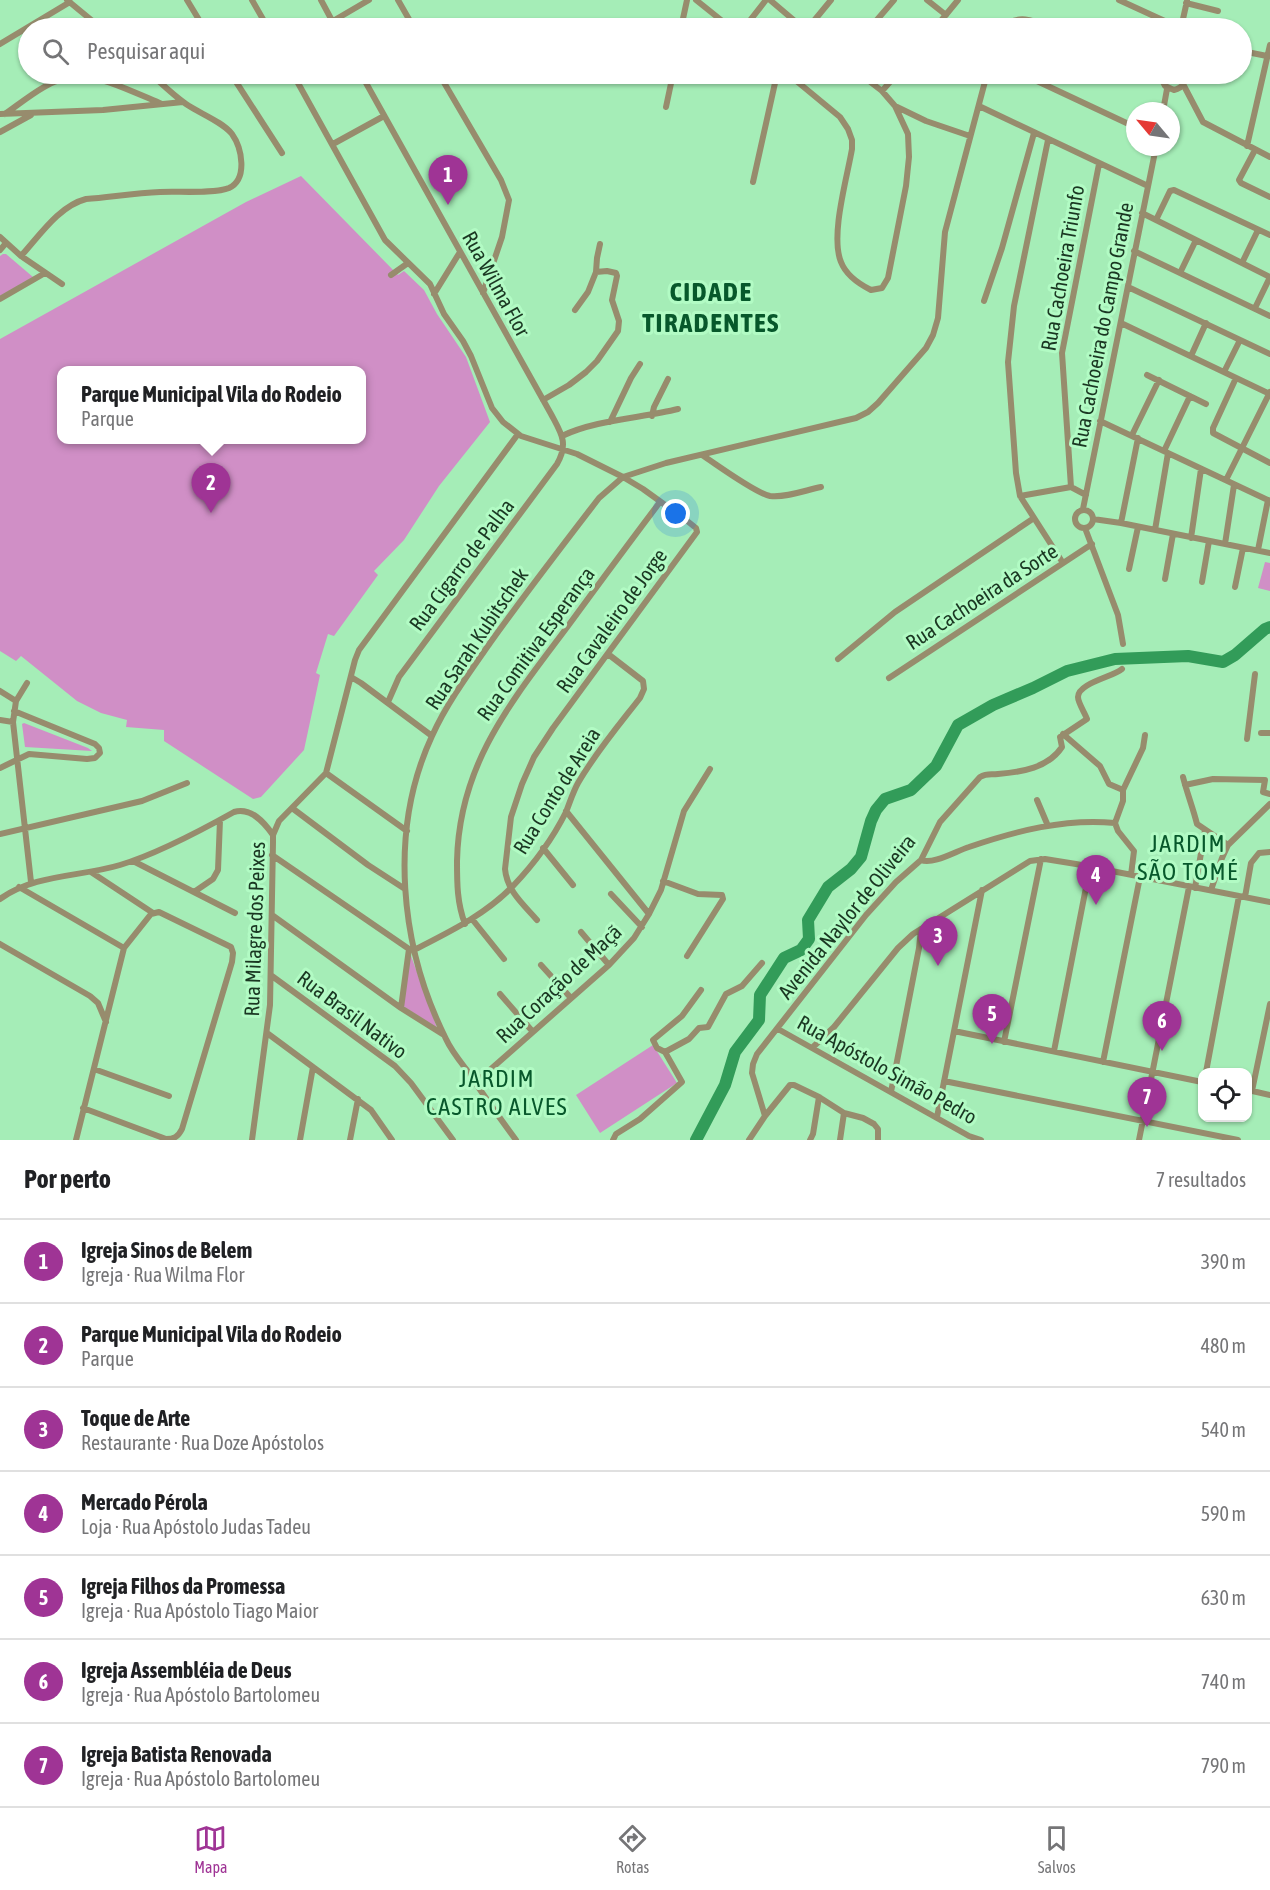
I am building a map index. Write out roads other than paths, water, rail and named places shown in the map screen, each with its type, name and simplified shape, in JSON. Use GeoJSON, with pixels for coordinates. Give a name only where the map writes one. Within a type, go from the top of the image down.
{"type":"FeatureCollection","features":[{"type":"Feature","properties":{"kind":"street"},"geometry":{"type":"LineString","coordinates":[[187,0],[198,18]]}},
{"type":"Feature","properties":{"kind":"street"},"geometry":{"type":"LineString","coordinates":[[252,0],[262,18]]}},
{"type":"Feature","properties":{"kind":"street"},"geometry":{"type":"LineString","coordinates":[[321,0],[331,18]]}},
{"type":"Feature","properties":{"kind":"street"},"geometry":{"type":"LineString","coordinates":[[340,18],[369,0]]}},
{"type":"Feature","properties":{"kind":"street"},"geometry":{"type":"LineString","coordinates":[[398,0],[408,18]]}},
{"type":"Feature","properties":{"kind":"street"},"geometry":{"type":"LineString","coordinates":[[683,18],[687,0]]}},
{"type":"Feature","properties":{"kind":"street"},"geometry":{"type":"LineString","coordinates":[[696,0],[718,18]]}},
{"type":"Feature","properties":{"kind":"street"},"geometry":{"type":"LineString","coordinates":[[753,18],[768,0],[790,18]]}},
{"type":"Feature","properties":{"kind":"street"},"geometry":{"type":"LineString","coordinates":[[816,18],[831,0]]}},
{"type":"Feature","properties":{"kind":"street"},"geometry":{"type":"LineString","coordinates":[[879,18],[894,0]]}},
{"type":"Feature","properties":{"kind":"street"},"geometry":{"type":"LineString","coordinates":[[927,0],[946,15]]}},
{"type":"Feature","properties":{"kind":"street"},"geometry":{"type":"LineString","coordinates":[[943,18],[958,0]]}},
{"type":"Feature","properties":{"kind":"street"},"geometry":{"type":"LineString","coordinates":[[1119,0],[1158,18]]}},
{"type":"Feature","properties":{"kind":"street"},"geometry":{"type":"LineString","coordinates":[[41,18],[68,1],[89,18]]}},
{"type":"Feature","properties":{"kind":"street"},"geometry":{"type":"LineString","coordinates":[[1182,18],[1186,1],[1218,11]]}},
{"type":"Feature","properties":{"kind":"street"},"geometry":{"type":"LineString","coordinates":[[0,44],[18,33]]}},
{"type":"Feature","properties":{"kind":"street"},"geometry":{"type":"LineString","coordinates":[[1247,146],[1270,45]]}},
{"type":"Feature","properties":{"kind":"street"},"geometry":{"type":"LineString","coordinates":[[1252,53],[1267,56]]}},
{"type":"Feature","properties":{"kind":"street"},"geometry":{"type":"LineString","coordinates":[[1262,81],[1270,82]]}},
{"type":"Feature","properties":{"kind":"street"},"geometry":{"type":"LineString","coordinates":[[2,114],[50,84]]}},
{"type":"Feature","properties":{"kind":"street"},"geometry":{"type":"LineString","coordinates":[[112,84],[162,104]]}},
{"type":"Feature","properties":{"kind":"street"},"geometry":{"type":"LineString","coordinates":[[21,256],[65,209],[75,202],[157,192],[216,190],[231,187],[237,180],[241,166],[241,153],[236,141],[226,129],[183,102],[162,84]]}},
{"type":"Feature","properties":{"kind":"street"},"geometry":{"type":"LineString","coordinates":[[237,84],[282,153]]}},
{"type":"Feature","properties":{"kind":"street"},"geometry":{"type":"LineString","coordinates":[[299,84],[385,240],[426,279],[444,314],[471,356],[492,408],[503,422],[518,434]]}},
{"type":"Feature","properties":{"kind":"street","name":"Rua Wilma Flor"},"geometry":{"type":"LineString","coordinates":[[366,84],[543,400],[562,436],[564,449]]}},
{"type":"Feature","properties":{"kind":"street"},"geometry":{"type":"LineString","coordinates":[[445,84],[501,180],[509,200],[502,237],[483,293]]}},
{"type":"Feature","properties":{"kind":"street"},"geometry":{"type":"LineString","coordinates":[[666,106],[671,84]]}},
{"type":"Feature","properties":{"kind":"street"},"geometry":{"type":"LineString","coordinates":[[753,182],[775,84]]}},
{"type":"Feature","properties":{"kind":"street"},"geometry":{"type":"LineString","coordinates":[[800,84],[840,117],[852,140],[839,216],[838,255],[849,275],[871,290],[882,288],[888,278],[907,176],[908,134],[896,106]]}},
{"type":"Feature","properties":{"kind":"street"},"geometry":{"type":"LineString","coordinates":[[872,84],[896,106],[926,121],[970,136]]}},
{"type":"Feature","properties":{"kind":"street"},"geometry":{"type":"LineString","coordinates":[[882,92],[889,84]]}},
{"type":"Feature","properties":{"kind":"street"},"geometry":{"type":"LineString","coordinates":[[623,477],[666,463],[856,418],[868,412],[891,390],[926,348],[933,335],[938,318],[945,232],[984,84]]}},
{"type":"Feature","properties":{"kind":"street"},"geometry":{"type":"LineString","coordinates":[[1043,84],[1126,123]]}},
{"type":"Feature","properties":{"kind":"street"},"geometry":{"type":"LineString","coordinates":[[1164,84],[1167,88],[1178,89],[1183,84],[1203,122],[1270,157]]}},
{"type":"Feature","properties":{"kind":"street"},"geometry":{"type":"LineString","coordinates":[[1165,102],[1167,88]]}},
{"type":"Feature","properties":{"kind":"street"},"geometry":{"type":"LineString","coordinates":[[2,114],[103,110],[183,102]]}},
{"type":"Feature","properties":{"kind":"street"},"geometry":{"type":"LineString","coordinates":[[979,106],[1148,186]]}},
{"type":"Feature","properties":{"kind":"street"},"geometry":{"type":"LineString","coordinates":[[0,132],[34,114]]}},
{"type":"Feature","properties":{"kind":"street"},"geometry":{"type":"LineString","coordinates":[[333,144],[384,116]]}},
{"type":"Feature","properties":{"kind":"street"},"geometry":{"type":"LineString","coordinates":[[984,301],[1002,248],[1034,133]]}},
{"type":"Feature","properties":{"kind":"street"},"geometry":{"type":"LineString","coordinates":[[1048,140],[1014,306],[1009,345],[1009,382],[1020,496],[1063,563]]}},
{"type":"Feature","properties":{"kind":"street"},"geometry":{"type":"LineString","coordinates":[[1255,150],[1239,180],[1270,197]]}},
{"type":"Feature","properties":{"kind":"street","name":"Rua Cachoeira do Campo Grande"},"geometry":{"type":"LineString","coordinates":[[1083,509],[1154,156]]}},
{"type":"Feature","properties":{"kind":"street","name":"Rua Cachoeira Triunfo"},"geometry":{"type":"LineString","coordinates":[[1071,486],[1062,353],[1099,164]]}},
{"type":"Feature","properties":{"kind":"street"},"geometry":{"type":"LineString","coordinates":[[1156,220],[1172,190],[1270,236]]}},
{"type":"Feature","properties":{"kind":"street"},"geometry":{"type":"LineString","coordinates":[[1142,213],[1270,277],[1254,308]]}},
{"type":"Feature","properties":{"kind":"street"},"geometry":{"type":"LineString","coordinates":[[1242,262],[1258,230]]}},
{"type":"Feature","properties":{"kind":"street"},"geometry":{"type":"LineString","coordinates":[[0,237],[21,256],[62,284]]}},
{"type":"Feature","properties":{"kind":"street"},"geometry":{"type":"LineString","coordinates":[[1180,273],[1196,240]]}},
{"type":"Feature","properties":{"kind":"street"},"geometry":{"type":"LineString","coordinates":[[0,250],[6,243]]}},
{"type":"Feature","properties":{"kind":"street"},"geometry":{"type":"LineString","coordinates":[[575,310],[588,292],[596,272],[600,244]]}},
{"type":"Feature","properties":{"kind":"street"},"geometry":{"type":"LineString","coordinates":[[1134,251],[1270,316]]}},
{"type":"Feature","properties":{"kind":"street"},"geometry":{"type":"LineString","coordinates":[[435,294],[460,252]]}},
{"type":"Feature","properties":{"kind":"street"},"geometry":{"type":"LineString","coordinates":[[391,275],[408,263]]}},
{"type":"Feature","properties":{"kind":"street"},"geometry":{"type":"LineString","coordinates":[[543,400],[586,372],[597,361],[618,331],[619,321],[612,302],[617,275],[607,271],[596,272]]}},
{"type":"Feature","properties":{"kind":"street"},"geometry":{"type":"LineString","coordinates":[[0,299],[45,273]]}},
{"type":"Feature","properties":{"kind":"street"},"geometry":{"type":"LineString","coordinates":[[1128,287],[1270,354]]}},
{"type":"Feature","properties":{"kind":"street"},"geometry":{"type":"LineString","coordinates":[[1121,323],[1270,393],[1226,480]]}},
{"type":"Feature","properties":{"kind":"street"},"geometry":{"type":"LineString","coordinates":[[1191,356],[1206,324]]}},
{"type":"Feature","properties":{"kind":"street"},"geometry":{"type":"LineString","coordinates":[[1224,372],[1240,340]]}},
{"type":"Feature","properties":{"kind":"street"},"geometry":{"type":"LineString","coordinates":[[610,423],[640,364]]}},
{"type":"Feature","properties":{"kind":"street"},"geometry":{"type":"LineString","coordinates":[[1147,375],[1206,404]]}},
{"type":"Feature","properties":{"kind":"street"},"geometry":{"type":"LineString","coordinates":[[1236,378],[1213,428],[1216,435],[1270,463]]}},
{"type":"Feature","properties":{"kind":"street"},"geometry":{"type":"LineString","coordinates":[[652,416],[668,379]]}},
{"type":"Feature","properties":{"kind":"street"},"geometry":{"type":"LineString","coordinates":[[1121,523],[1135,437],[1159,380]]}},
{"type":"Feature","properties":{"kind":"street"},"geometry":{"type":"LineString","coordinates":[[1155,530],[1166,452],[1190,396]]}},
{"type":"Feature","properties":{"kind":"street"},"geometry":{"type":"LineString","coordinates":[[562,436],[576,429],[652,416],[678,409]]}},
{"type":"Feature","properties":{"kind":"street"},"geometry":{"type":"LineString","coordinates":[[1100,421],[1269,500],[1258,550]]}},
{"type":"Feature","properties":{"kind":"street","name":"Rua Cavaleiro de Jorge"},"geometry":{"type":"LineString","coordinates":[[510,889],[505,869],[508,837],[517,797],[526,774],[544,740],[697,532],[693,525],[623,477],[564,449],[518,434]]}},
{"type":"Feature","properties":{"kind":"street","name":"Rua Milagre dos Peixes"},"geometry":{"type":"LineString","coordinates":[[252,1140],[267,1033],[272,976],[273,835],[279,821],[326,773],[357,654],[518,434]]}},
{"type":"Feature","properties":{"kind":"street","name":"Rua Cigarro de Palha"},"geometry":{"type":"LineString","coordinates":[[388,702],[399,677],[557,464],[564,449]]}},
{"type":"Feature","properties":{"kind":"street"},"geometry":{"type":"LineString","coordinates":[[702,454],[759,492],[770,496],[781,496],[821,487]]}},
{"type":"Feature","properties":{"kind":"street"},"geometry":{"type":"LineString","coordinates":[[1191,538],[1201,469]]}},
{"type":"Feature","properties":{"kind":"street","name":"Rua Sarah Kubitschek"},"geometry":{"type":"LineString","coordinates":[[516,1140],[444,1036],[411,949],[405,889],[407,831],[414,792],[432,736],[462,683],[599,498],[623,477]]}},
{"type":"Feature","properties":{"kind":"street"},"geometry":{"type":"LineString","coordinates":[[1225,544],[1234,485]]}},
{"type":"Feature","properties":{"kind":"street"},"geometry":{"type":"LineString","coordinates":[[1020,496],[1071,486],[1086,495]]}},
{"type":"Feature","properties":{"kind":"street","name":"Rua Comitiva Esperança"},"geometry":{"type":"LineString","coordinates":[[465,924],[458,899],[457,848],[465,800],[480,758],[508,707],[660,502]]}},
{"type":"Feature","properties":{"kind":"street"},"geometry":{"type":"LineString","coordinates":[[1085,528],[1092,523],[1093,519],[1090,512],[1083,509],[1076,514],[1075,518],[1078,525],[1085,528],[1092,544],[1118,615],[1123,644]]}},
{"type":"Feature","properties":{"kind":"street"},"geometry":{"type":"LineString","coordinates":[[838,659],[895,612],[1034,518]]}},
{"type":"Feature","properties":{"kind":"street"},"geometry":{"type":"LineString","coordinates":[[1093,519],[1270,553]]}},
{"type":"Feature","properties":{"kind":"street"},"geometry":{"type":"LineString","coordinates":[[1129,569],[1138,527]]}},
{"type":"Feature","properties":{"kind":"street"},"geometry":{"type":"LineString","coordinates":[[1165,579],[1173,534]]}},
{"type":"Feature","properties":{"kind":"street"},"geometry":{"type":"LineString","coordinates":[[1202,582],[1209,541]]}},
{"type":"Feature","properties":{"kind":"street","name":"Rua Cachoeira da Sorte"},"geometry":{"type":"LineString","coordinates":[[889,678],[1092,544]]}},
{"type":"Feature","properties":{"kind":"street"},"geometry":{"type":"LineString","coordinates":[[1235,587],[1243,548]]}},
{"type":"Feature","properties":{"kind":"street","name":"Rua Conto de Areia"},"geometry":{"type":"LineString","coordinates":[[411,949],[465,924],[495,903],[510,889],[543,848],[566,811],[576,785],[586,769],[640,698],[644,689],[643,681],[608,654]]}},
{"type":"Feature","properties":{"kind":"street"},"geometry":{"type":"LineString","coordinates":[[1122,669],[1087,685],[1079,692],[1078,698],[1088,719],[1063,734],[1100,766],[1106,780],[1112,786],[1123,790]]}},
{"type":"Feature","properties":{"kind":"street"},"geometry":{"type":"LineString","coordinates":[[1247,739],[1254,674]]}},
{"type":"Feature","properties":{"kind":"street"},"geometry":{"type":"LineString","coordinates":[[351,677],[432,736]]}},
{"type":"Feature","properties":{"kind":"street"},"geometry":{"type":"LineString","coordinates":[[27,683],[16,701],[14,722],[31,882]]}},
{"type":"Feature","properties":{"kind":"street"},"geometry":{"type":"LineString","coordinates":[[0,691],[16,701]]}},
{"type":"Feature","properties":{"kind":"street"},"geometry":{"type":"LineString","coordinates":[[0,768],[29,754],[87,759],[95,758],[100,753],[98,746],[88,740],[14,711]]}},
{"type":"Feature","properties":{"kind":"street"},"geometry":{"type":"LineString","coordinates":[[0,720],[14,722]]}},
{"type":"Feature","properties":{"kind":"street"},"geometry":{"type":"LineString","coordinates":[[1261,733],[1270,733]]}},
{"type":"Feature","properties":{"kind":"street","name":"Avenida Naylor de Oliveira"},"geometry":{"type":"LineString","coordinates":[[765,1116],[752,1073],[757,1054],[866,915],[896,882],[921,860],[940,822],[980,777],[987,773],[997,774],[1041,765],[1060,750],[1062,744],[1059,738],[1063,734]]}},
{"type":"Feature","properties":{"kind":"street"},"geometry":{"type":"LineString","coordinates":[[1131,875],[1134,851],[1118,831],[1115,823],[1123,801],[1123,790],[1143,748],[1145,735]]}},
{"type":"Feature","properties":{"kind":"street","name":"Rua Coração de Maçã"},"geometry":{"type":"LineString","coordinates":[[475,1083],[609,965],[642,927],[663,881],[684,811],[710,769]]}},
{"type":"Feature","properties":{"kind":"street"},"geometry":{"type":"LineString","coordinates":[[326,773],[407,831]]}},
{"type":"Feature","properties":{"kind":"street"},"geometry":{"type":"LineString","coordinates":[[1183,777],[1197,824],[1228,845]]}},
{"type":"Feature","properties":{"kind":"street"},"geometry":{"type":"LineString","coordinates":[[1185,785],[1213,779],[1265,780],[1263,792],[1270,794]]}},
{"type":"Feature","properties":{"kind":"street"},"geometry":{"type":"LineString","coordinates":[[0,834],[142,801],[187,783]]}},
{"type":"Feature","properties":{"kind":"street"},"geometry":{"type":"LineString","coordinates":[[1037,800],[1048,826]]}},
{"type":"Feature","properties":{"kind":"street"},"geometry":{"type":"LineString","coordinates":[[1211,890],[1228,845],[1270,804]]}},
{"type":"Feature","properties":{"kind":"street"},"geometry":{"type":"LineString","coordinates":[[292,808],[405,889]]}},
{"type":"Feature","properties":{"kind":"street"},"geometry":{"type":"LineString","coordinates":[[0,898],[31,882],[91,872],[133,861],[240,810],[248,811],[273,835]]}},
{"type":"Feature","properties":{"kind":"street"},"geometry":{"type":"LineString","coordinates":[[566,811],[649,914]]}},
{"type":"Feature","properties":{"kind":"street"},"geometry":{"type":"LineString","coordinates":[[194,892],[213,879],[218,870],[220,820]]}},
{"type":"Feature","properties":{"kind":"street"},"geometry":{"type":"LineString","coordinates":[[921,860],[931,862],[1008,834],[1048,826],[1094,821],[1115,823]]}},
{"type":"Feature","properties":{"kind":"street"},"geometry":{"type":"LineString","coordinates":[[1139,1140],[1205,830]]}},
{"type":"Feature","properties":{"kind":"street"},"geometry":{"type":"LineString","coordinates":[[543,848],[573,885]]}},
{"type":"Feature","properties":{"kind":"street"},"geometry":{"type":"LineString","coordinates":[[1207,1068],[1251,863],[1259,853],[1270,852]]}},
{"type":"Feature","properties":{"kind":"street"},"geometry":{"type":"LineString","coordinates":[[272,855],[411,949],[400,1008]]}},
{"type":"Feature","properties":{"kind":"street"},"geometry":{"type":"LineString","coordinates":[[812,1048],[840,1021],[906,939],[1030,861],[1041,859],[1090,867],[1270,902]]}},
{"type":"Feature","properties":{"kind":"street"},"geometry":{"type":"LineString","coordinates":[[1004,1042],[1041,859]]}},
{"type":"Feature","properties":{"kind":"street"},"geometry":{"type":"LineString","coordinates":[[133,861],[235,913]]}},
{"type":"Feature","properties":{"kind":"street"},"geometry":{"type":"LineString","coordinates":[[1054,1051],[1090,867]]}},
{"type":"Feature","properties":{"kind":"street"},"geometry":{"type":"LineString","coordinates":[[83,1108],[166,1139],[175,1138],[182,1129],[233,953],[228,945],[162,913],[153,913],[91,872]]}},
{"type":"Feature","properties":{"kind":"street"},"geometry":{"type":"LineString","coordinates":[[1103,1062],[1140,877]]}},
{"type":"Feature","properties":{"kind":"street"},"geometry":{"type":"LineString","coordinates":[[663,881],[698,894],[722,895],[723,899],[687,956]]}},
{"type":"Feature","properties":{"kind":"street"},"geometry":{"type":"LineString","coordinates":[[19,887],[124,948]]}},
{"type":"Feature","properties":{"kind":"street"},"geometry":{"type":"LineString","coordinates":[[510,889],[537,920]]}},
{"type":"Feature","properties":{"kind":"street"},"geometry":{"type":"LineString","coordinates":[[937,1117],[982,890]]}},
{"type":"Feature","properties":{"kind":"street"},"geometry":{"type":"LineString","coordinates":[[611,894],[642,927]]}},
{"type":"Feature","properties":{"kind":"street"},"geometry":{"type":"LineString","coordinates":[[76,1140],[124,948],[153,913]]}},
{"type":"Feature","properties":{"kind":"street"},"geometry":{"type":"LineString","coordinates":[[273,915],[400,1008],[444,1036]]}},
{"type":"Feature","properties":{"kind":"street"},"geometry":{"type":"LineString","coordinates":[[472,919],[504,959]]}},
{"type":"Feature","properties":{"kind":"street"},"geometry":{"type":"LineString","coordinates":[[891,1092],[920,948],[921,929]]}},
{"type":"Feature","properties":{"kind":"street"},"geometry":{"type":"LineString","coordinates":[[581,932],[609,965]]}},
{"type":"Feature","properties":{"kind":"street"},"geometry":{"type":"LineString","coordinates":[[0,944],[90,996],[98,1003],[106,1022]]}},
{"type":"Feature","properties":{"kind":"street"},"geometry":{"type":"LineString","coordinates":[[665,1052],[689,1039],[699,1028],[708,1027],[726,994],[742,986],[762,963]]}},
{"type":"Feature","properties":{"kind":"street"},"geometry":{"type":"LineString","coordinates":[[541,965],[571,998]]}},
{"type":"Feature","properties":{"kind":"street","name":"Rua Brasil Nativo"},"geometry":{"type":"LineString","coordinates":[[272,976],[395,1066],[411,1083],[453,1140]]}},
{"type":"Feature","properties":{"kind":"street"},"geometry":{"type":"LineString","coordinates":[[613,1140],[616,1134],[640,1119],[682,1082],[665,1052],[657,1048],[653,1040],[682,1016],[701,990]]}},
{"type":"Feature","properties":{"kind":"street"},"geometry":{"type":"LineString","coordinates":[[500,994],[533,1032]]}},
{"type":"Feature","properties":{"kind":"street"},"geometry":{"type":"LineString","coordinates":[[1252,1081],[1270,1004]]}},
{"type":"Feature","properties":{"kind":"street","name":"Rua Apóstolo Simão Pedro"},"geometry":{"type":"LineString","coordinates":[[778,1029],[969,1136],[981,1140]]}},
{"type":"Feature","properties":{"kind":"street"},"geometry":{"type":"LineString","coordinates":[[954,1031],[1198,1081]]}},
{"type":"Feature","properties":{"kind":"street"},"geometry":{"type":"LineString","coordinates":[[267,1033],[371,1110],[392,1140]]}},
{"type":"Feature","properties":{"kind":"street"},"geometry":{"type":"LineString","coordinates":[[300,1140],[313,1067]]}},
{"type":"Feature","properties":{"kind":"street"},"geometry":{"type":"LineString","coordinates":[[94,1069],[169,1096]]}},
{"type":"Feature","properties":{"kind":"street"},"geometry":{"type":"LineString","coordinates":[[944,1081],[1238,1140]]}},
{"type":"Feature","properties":{"kind":"street"},"geometry":{"type":"LineString","coordinates":[[749,1140],[790,1085],[819,1097],[844,1113],[863,1118],[874,1124],[878,1129],[878,1140]]}},
{"type":"Feature","properties":{"kind":"street"},"geometry":{"type":"LineString","coordinates":[[1252,1090],[1270,1095]]}},
{"type":"Feature","properties":{"kind":"street"},"geometry":{"type":"LineString","coordinates":[[810,1140],[819,1097]]}},
{"type":"Feature","properties":{"kind":"street"},"geometry":{"type":"LineString","coordinates":[[350,1140],[358,1099]]}},
{"type":"Feature","properties":{"kind":"street"},"geometry":{"type":"LineString","coordinates":[[840,1140],[844,1113]]}},
{"type":"Feature","properties":{"kind":"waterway"},"geometry":{"type":"LineString","coordinates":[[696,1140],[725,1085],[735,1052],[759,1020],[760,995],[784,958],[801,950],[809,939],[808,920],[828,887],[851,869],[861,857],[876,810],[885,799],[911,790],[936,766],[958,725],[993,705],[1067,671],[1115,659],[1188,656],[1223,662],[1270,627]]}},
{"type":"Feature","properties":{"kind":"place","name":"Igreja Sinos de Belem"},"geometry":{"type":"Point","coordinates":[448,205]}},
{"type":"Feature","properties":{"kind":"place","name":"Parque Municipal Vila do Rodeio"},"geometry":{"type":"Point","coordinates":[211,513]}},
{"type":"Feature","properties":{"kind":"place","name":"Mercado Pérola"},"geometry":{"type":"Point","coordinates":[1096,905]}},
{"type":"Feature","properties":{"kind":"place","name":"Toque de Arte"},"geometry":{"type":"Point","coordinates":[938,966]}},
{"type":"Feature","properties":{"kind":"place","name":"Igreja Filhos da Promessa"},"geometry":{"type":"Point","coordinates":[992,1044]}},
{"type":"Feature","properties":{"kind":"place","name":"Igreja Assembléia de Deus"},"geometry":{"type":"Point","coordinates":[1162,1051]}},
{"type":"Feature","properties":{"kind":"place","name":"Igreja Batista Renovada"},"geometry":{"type":"Point","coordinates":[1147,1127]}},
{"type":"Feature","properties":{"kind":"district","name":"CIDADE TIRADENTES"},"geometry":{"type":"Point","coordinates":[711,308]}},
{"type":"Feature","properties":{"kind":"district","name":"JARDIM SÃO TOMÉ"},"geometry":{"type":"Point","coordinates":[1188,858]}},
{"type":"Feature","properties":{"kind":"district","name":"JARDIM CASTRO ALVES"},"geometry":{"type":"Point","coordinates":[497,1093]}}]}
